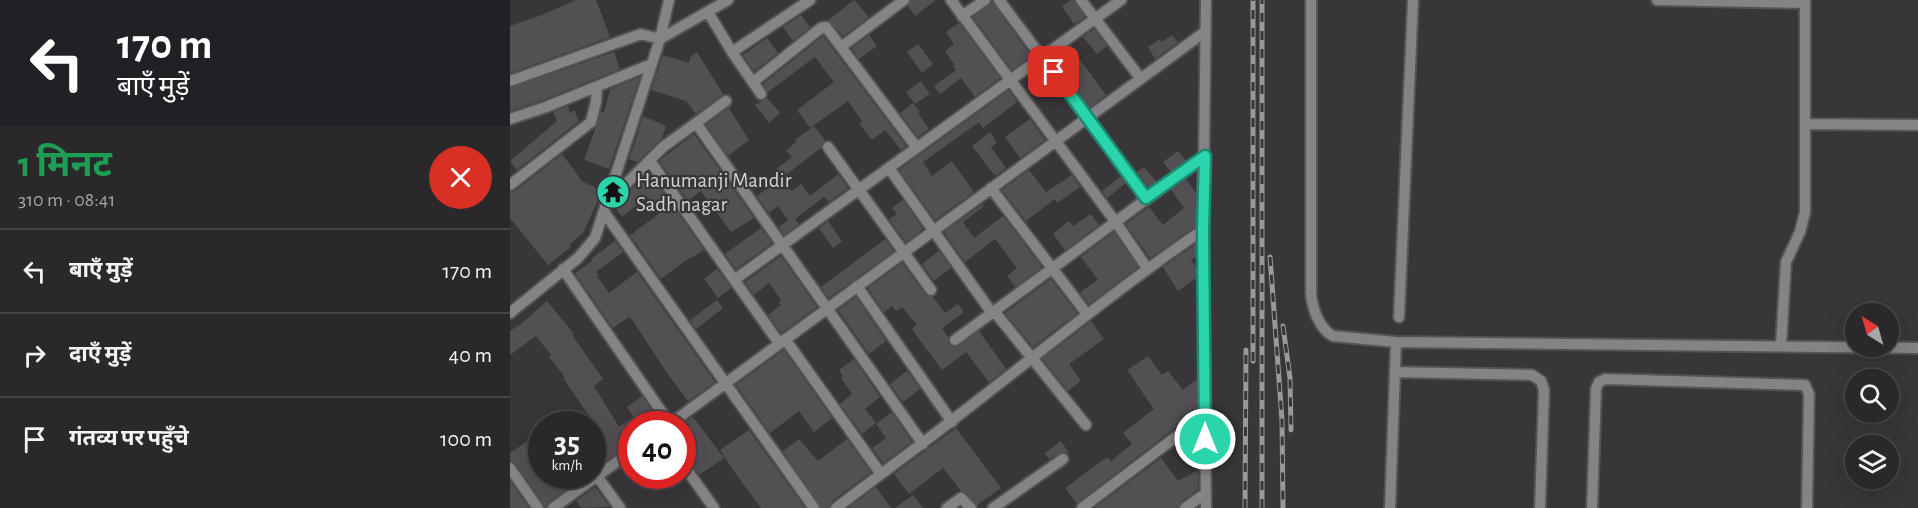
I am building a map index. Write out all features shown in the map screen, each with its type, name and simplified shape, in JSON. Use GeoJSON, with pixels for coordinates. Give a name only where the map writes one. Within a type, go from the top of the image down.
{"type":"FeatureCollection","features":[{"type":"Feature","properties":{"kind":"street"},"geometry":{"type":"LineString","coordinates":[[510,81],[641,34],[660,39],[728,0]]}},
{"type":"Feature","properties":{"kind":"street"},"geometry":{"type":"LineString","coordinates":[[732,52],[798,4],[810,0]]}},
{"type":"Feature","properties":{"kind":"street"},"geometry":{"type":"LineString","coordinates":[[841,47],[903,0]]}},
{"type":"Feature","properties":{"kind":"street"},"geometry":{"type":"LineString","coordinates":[[951,0],[1115,221],[1147,268]]}},
{"type":"Feature","properties":{"kind":"street"},"geometry":{"type":"LineString","coordinates":[[962,16],[985,0]]}},
{"type":"Feature","properties":{"kind":"street"},"geometry":{"type":"LineString","coordinates":[[999,0],[1146,198]]}},
{"type":"Feature","properties":{"kind":"street"},"geometry":{"type":"LineString","coordinates":[[1081,0],[1141,79]]}},
{"type":"Feature","properties":{"kind":"street"},"geometry":{"type":"LineString","coordinates":[[734,280],[1121,0]]}},
{"type":"Feature","properties":{"kind":"street"},"geometry":{"type":"LineString","coordinates":[[1206,0],[1203,230],[1206,508]]}},
{"type":"Feature","properties":{"kind":"street"},"geometry":{"type":"LineString","coordinates":[[1311,0],[1312,302],[1323,328],[1330,334],[1396,342],[1918,348]]}},
{"type":"Feature","properties":{"kind":"street"},"geometry":{"type":"LineString","coordinates":[[1399,317],[1413,0]]}},
{"type":"Feature","properties":{"kind":"street"},"geometry":{"type":"LineString","coordinates":[[1657,0],[1805,2],[1805,212],[1800,232],[1786,262],[1781,345]]}},
{"type":"Feature","properties":{"kind":"street"},"geometry":{"type":"LineString","coordinates":[[510,313],[578,258],[595,238],[671,2]]}},
{"type":"Feature","properties":{"kind":"street"},"geometry":{"type":"LineString","coordinates":[[708,12],[761,94]]}},
{"type":"Feature","properties":{"kind":"street"},"geometry":{"type":"LineString","coordinates":[[753,82],[823,27],[828,29],[917,148]]}},
{"type":"Feature","properties":{"kind":"street"},"geometry":{"type":"LineString","coordinates":[[689,411],[1206,32]]}},
{"type":"Feature","properties":{"kind":"street"},"geometry":{"type":"LineString","coordinates":[[510,118],[597,87],[652,64]]}},
{"type":"Feature","properties":{"kind":"street"},"geometry":{"type":"LineString","coordinates":[[510,185],[586,126],[594,114],[597,87]]}},
{"type":"Feature","properties":{"kind":"street"},"geometry":{"type":"LineString","coordinates":[[605,208],[673,138],[726,101]]}},
{"type":"Feature","properties":{"kind":"street"},"geometry":{"type":"LineString","coordinates":[[696,123],[923,444]]}},
{"type":"Feature","properties":{"kind":"street"},"geometry":{"type":"LineString","coordinates":[[1805,124],[1918,124]]}},
{"type":"Feature","properties":{"kind":"street"},"geometry":{"type":"LineString","coordinates":[[828,147],[931,290]]}},
{"type":"Feature","properties":{"kind":"street"},"geometry":{"type":"LineString","coordinates":[[955,340],[1205,156]]}},
{"type":"Feature","properties":{"kind":"street"},"geometry":{"type":"LineString","coordinates":[[650,161],[734,280],[881,474]]}},
{"type":"Feature","properties":{"kind":"street"},"geometry":{"type":"LineString","coordinates":[[889,168],[993,312],[1086,425]]}},
{"type":"Feature","properties":{"kind":"street"},"geometry":{"type":"LineString","coordinates":[[991,188],[1087,314]]}},
{"type":"Feature","properties":{"kind":"street"},"geometry":{"type":"LineString","coordinates":[[605,208],[726,385],[814,508]]}},
{"type":"Feature","properties":{"kind":"street"},"geometry":{"type":"LineString","coordinates":[[836,508],[952,422],[1031,357],[1147,268],[1203,230]]}},
{"type":"Feature","properties":{"kind":"street"},"geometry":{"type":"LineString","coordinates":[[563,269],[661,411]]}},
{"type":"Feature","properties":{"kind":"street"},"geometry":{"type":"LineString","coordinates":[[857,286],[952,422]]}},
{"type":"Feature","properties":{"kind":"street"},"geometry":{"type":"LineString","coordinates":[[1390,508],[1396,342]]}},
{"type":"Feature","properties":{"kind":"street"},"geometry":{"type":"LineString","coordinates":[[1395,372],[1532,375],[1541,381],[1544,390],[1539,508]]}},
{"type":"Feature","properties":{"kind":"street"},"geometry":{"type":"LineString","coordinates":[[1592,508],[1596,389],[1599,382],[1605,379],[1805,385],[1809,394],[1806,508]]}},
{"type":"Feature","properties":{"kind":"street"},"geometry":{"type":"LineString","coordinates":[[1082,508],[1189,427],[1205,420]]}},
{"type":"Feature","properties":{"kind":"street"},"geometry":{"type":"LineString","coordinates":[[993,508],[1063,459]]}},
{"type":"Feature","properties":{"kind":"street"},"geometry":{"type":"LineString","coordinates":[[510,468],[538,508]]}},
{"type":"Feature","properties":{"kind":"street"},"geometry":{"type":"LineString","coordinates":[[696,483],[714,508]]}},
{"type":"Feature","properties":{"kind":"street"},"geometry":{"type":"LineString","coordinates":[[553,508],[579,489]]}},
{"type":"Feature","properties":{"kind":"street"},"geometry":{"type":"LineString","coordinates":[[606,489],[620,508]]}},
{"type":"Feature","properties":{"kind":"street"},"geometry":{"type":"LineString","coordinates":[[1185,508],[1206,494]]}},
{"type":"Feature","properties":{"kind":"street"},"geometry":{"type":"LineString","coordinates":[[947,508],[961,498],[971,508]]}},
{"type":"Feature","properties":{"kind":"building"},"geometry":{"type":"Polygon","coordinates":[[[576,0],[596,0],[610,37],[510,73],[510,26],[576,0]]]}},
{"type":"Feature","properties":{"kind":"building"},"geometry":{"type":"Polygon","coordinates":[[[854,0],[869,17],[843,36],[828,20],[854,0]]]}},
{"type":"Feature","properties":{"kind":"building"},"geometry":{"type":"Polygon","coordinates":[[[911,0],[936,0],[915,16],[908,6],[911,0]]]}},
{"type":"Feature","properties":{"kind":"building"},"geometry":{"type":"Polygon","coordinates":[[[1074,0],[1085,17],[1074,24],[1062,6],[1074,0]]]}},
{"type":"Feature","properties":{"kind":"building"},"geometry":{"type":"Polygon","coordinates":[[[992,2],[1031,56],[1012,70],[973,17],[992,2]]]}},
{"type":"Feature","properties":{"kind":"building"},"geometry":{"type":"Polygon","coordinates":[[[801,15],[810,27],[793,41],[783,27],[801,15]]]}},
{"type":"Feature","properties":{"kind":"building"},"geometry":{"type":"Polygon","coordinates":[[[959,23],[1000,78],[975,97],[961,78],[940,94],[934,86],[956,70],[945,51],[954,44],[946,32],[959,23]]]}},
{"type":"Feature","properties":{"kind":"building"},"geometry":{"type":"Polygon","coordinates":[[[1094,29],[1107,46],[1097,54],[1083,37],[1094,29]]]}},
{"type":"Feature","properties":{"kind":"building"},"geometry":{"type":"Polygon","coordinates":[[[869,35],[877,46],[859,59],[852,48],[869,35]]]}},
{"type":"Feature","properties":{"kind":"building"},"geometry":{"type":"Polygon","coordinates":[[[1172,35],[1178,42],[1155,59],[1148,47],[1172,35]]]}},
{"type":"Feature","properties":{"kind":"building"},"geometry":{"type":"Polygon","coordinates":[[[823,36],[906,146],[901,150],[885,130],[872,140],[859,123],[862,121],[848,101],[810,128],[797,110],[834,82],[815,57],[768,92],[763,84],[823,36]]]}},
{"type":"Feature","properties":{"kind":"building"},"geometry":{"type":"Polygon","coordinates":[[[767,38],[778,53],[754,71],[743,55],[767,38]]]}},
{"type":"Feature","properties":{"kind":"building"},"geometry":{"type":"Polygon","coordinates":[[[918,44],[933,64],[922,73],[907,52],[918,44]]]}},
{"type":"Feature","properties":{"kind":"building"},"geometry":{"type":"Polygon","coordinates":[[[1070,46],[1106,95],[1089,108],[1052,59],[1070,46]]]}},
{"type":"Feature","properties":{"kind":"building"},"geometry":{"type":"Polygon","coordinates":[[[614,52],[620,69],[510,111],[510,88],[614,52]]]}},
{"type":"Feature","properties":{"kind":"building"},"geometry":{"type":"Polygon","coordinates":[[[697,52],[723,94],[696,114],[686,101],[651,90],[663,55],[689,63],[691,56],[697,52]]]}},
{"type":"Feature","properties":{"kind":"building"},"geometry":{"type":"Polygon","coordinates":[[[640,77],[609,169],[584,160],[601,112],[604,112],[610,89],[640,77]]]}},
{"type":"Feature","properties":{"kind":"building"},"geometry":{"type":"Polygon","coordinates":[[[921,81],[930,94],[915,104],[906,92],[921,81]]]}},
{"type":"Feature","properties":{"kind":"building"},"geometry":{"type":"Polygon","coordinates":[[[1009,90],[1017,102],[983,128],[979,122],[923,162],[932,176],[952,161],[974,192],[935,220],[899,170],[1009,90]]]}},
{"type":"Feature","properties":{"kind":"building"},"geometry":{"type":"Polygon","coordinates":[[[767,98],[780,113],[769,123],[755,105],[767,98]]]}},
{"type":"Feature","properties":{"kind":"building"},"geometry":{"type":"Polygon","coordinates":[[[913,103],[929,129],[918,137],[900,113],[913,103]]]}},
{"type":"Feature","properties":{"kind":"building"},"geometry":{"type":"Polygon","coordinates":[[[568,106],[570,113],[574,110],[579,121],[517,170],[510,161],[557,121],[553,112],[568,106]]]}},
{"type":"Feature","properties":{"kind":"building"},"geometry":{"type":"Polygon","coordinates":[[[729,108],[749,140],[728,156],[706,125],[729,108]]]}},
{"type":"Feature","properties":{"kind":"building"},"geometry":{"type":"Polygon","coordinates":[[[643,116],[666,126],[662,138],[637,162],[629,159],[643,116]]]}},
{"type":"Feature","properties":{"kind":"building"},"geometry":{"type":"Polygon","coordinates":[[[1030,119],[1045,140],[1020,158],[1005,137],[1030,119]]]}},
{"type":"Feature","properties":{"kind":"building"},"geometry":{"type":"Polygon","coordinates":[[[814,126],[825,140],[821,148],[783,177],[777,168],[792,157],[786,151],[796,142],[795,140],[814,126]]]}},
{"type":"Feature","properties":{"kind":"building"},"geometry":{"type":"Polygon","coordinates":[[[990,132],[997,143],[991,147],[1006,168],[995,176],[972,146],[990,132]]]}},
{"type":"Feature","properties":{"kind":"building"},"geometry":{"type":"Polygon","coordinates":[[[694,134],[754,218],[731,232],[701,191],[688,201],[659,161],[694,134]]]}},
{"type":"Feature","properties":{"kind":"building"},"geometry":{"type":"Polygon","coordinates":[[[1178,151],[1186,161],[1171,172],[1163,162],[1178,151]]]}},
{"type":"Feature","properties":{"kind":"building"},"geometry":{"type":"Polygon","coordinates":[[[562,154],[580,180],[602,191],[583,233],[569,245],[571,247],[548,265],[510,218],[510,192],[515,191],[562,154]]]}},
{"type":"Feature","properties":{"kind":"building"},"geometry":{"type":"Polygon","coordinates":[[[1144,167],[1157,182],[1149,188],[1137,172],[1144,167]]]}},
{"type":"Feature","properties":{"kind":"building"},"geometry":{"type":"Polygon","coordinates":[[[1029,170],[1046,192],[1072,175],[1080,187],[1057,203],[1055,199],[1026,221],[1002,190],[1029,170]]]}},
{"type":"Feature","properties":{"kind":"building"},"geometry":{"type":"Polygon","coordinates":[[[649,172],[704,250],[661,279],[630,235],[632,233],[636,236],[634,232],[659,214],[647,197],[622,217],[614,206],[649,172]]]}},
{"type":"Feature","properties":{"kind":"building"},"geometry":{"type":"Polygon","coordinates":[[[838,174],[848,188],[829,202],[824,197],[795,219],[799,224],[784,235],[779,227],[788,220],[778,206],[769,213],[757,196],[781,178],[791,191],[801,184],[810,196],[838,174]]]}},
{"type":"Feature","properties":{"kind":"building"},"geometry":{"type":"Polygon","coordinates":[[[1121,176],[1126,183],[1107,198],[1102,191],[1121,176]]]}},
{"type":"Feature","properties":{"kind":"building"},"geometry":{"type":"Polygon","coordinates":[[[1186,179],[1196,193],[1196,226],[1150,258],[1126,224],[1149,207],[1163,225],[1184,208],[1171,190],[1186,179]]]}},
{"type":"Feature","properties":{"kind":"building"},"geometry":{"type":"Polygon","coordinates":[[[903,200],[923,229],[906,242],[889,219],[897,214],[892,208],[903,200]]]}},
{"type":"Feature","properties":{"kind":"building"},"geometry":{"type":"Polygon","coordinates":[[[983,204],[984,206],[963,222],[974,238],[1003,216],[1042,267],[1015,287],[1007,276],[1017,268],[995,239],[965,262],[944,232],[983,204]]]}},
{"type":"Feature","properties":{"kind":"building"},"geometry":{"type":"Polygon","coordinates":[[[1091,214],[1099,225],[1065,250],[1053,234],[1069,221],[1073,226],[1091,214]]]}},
{"type":"Feature","properties":{"kind":"building"},"geometry":{"type":"Polygon","coordinates":[[[828,221],[842,241],[833,248],[819,228],[828,221]]]}},
{"type":"Feature","properties":{"kind":"building"},"geometry":{"type":"Polygon","coordinates":[[[761,228],[772,243],[736,269],[725,254],[761,228]]]}},
{"type":"Feature","properties":{"kind":"building"},"geometry":{"type":"Polygon","coordinates":[[[1114,232],[1138,267],[1089,304],[1080,292],[1098,280],[1081,257],[1114,232]]]}},
{"type":"Feature","properties":{"kind":"building"},"geometry":{"type":"Polygon","coordinates":[[[885,239],[894,251],[829,298],[821,287],[885,239]]]}},
{"type":"Feature","properties":{"kind":"building"},"geometry":{"type":"Polygon","coordinates":[[[615,241],[623,252],[596,272],[609,293],[637,272],[715,382],[688,401],[633,321],[629,317],[613,328],[575,273],[615,241]]]}},
{"type":"Feature","properties":{"kind":"building"},"geometry":{"type":"Polygon","coordinates":[[[1196,244],[1196,257],[1191,260],[1196,267],[1196,278],[1178,291],[1163,267],[1196,244]]]}},
{"type":"Feature","properties":{"kind":"building"},"geometry":{"type":"Polygon","coordinates":[[[939,251],[951,268],[934,281],[922,264],[939,251]]]}},
{"type":"Feature","properties":{"kind":"building"},"geometry":{"type":"Polygon","coordinates":[[[781,256],[817,307],[781,333],[768,315],[781,305],[779,302],[781,300],[769,283],[754,295],[745,282],[781,256]]]}},
{"type":"Feature","properties":{"kind":"building"},"geometry":{"type":"Polygon","coordinates":[[[902,263],[925,294],[933,297],[945,313],[958,304],[964,312],[942,328],[948,337],[949,345],[959,346],[979,331],[1006,369],[989,382],[966,352],[942,370],[916,335],[912,328],[917,325],[902,307],[896,311],[892,306],[884,312],[868,288],[902,263]]]}},
{"type":"Feature","properties":{"kind":"building"},"geometry":{"type":"Polygon","coordinates":[[[717,269],[731,288],[718,298],[704,279],[717,269]]]}},
{"type":"Feature","properties":{"kind":"building"},"geometry":{"type":"Polygon","coordinates":[[[1051,279],[1077,313],[1033,347],[1005,313],[1051,279]]]}},
{"type":"Feature","properties":{"kind":"building"},"geometry":{"type":"Polygon","coordinates":[[[856,297],[886,341],[869,354],[838,310],[856,297]]]}},
{"type":"Feature","properties":{"kind":"building"},"geometry":{"type":"Polygon","coordinates":[[[717,300],[723,308],[696,329],[690,320],[717,300]]]}},
{"type":"Feature","properties":{"kind":"building"},"geometry":{"type":"Polygon","coordinates":[[[547,301],[574,334],[572,335],[603,379],[594,386],[618,425],[618,453],[606,461],[606,411],[586,411],[563,378],[565,377],[549,357],[551,355],[536,336],[510,355],[510,331],[547,301]]]}},
{"type":"Feature","properties":{"kind":"building"},"geometry":{"type":"Polygon","coordinates":[[[1091,321],[1104,339],[1069,364],[1081,381],[1068,391],[1042,359],[1091,321]]]}},
{"type":"Feature","properties":{"kind":"building"},"geometry":{"type":"Polygon","coordinates":[[[784,350],[832,418],[814,432],[799,411],[770,433],[736,385],[784,350]]]}},
{"type":"Feature","properties":{"kind":"building"},"geometry":{"type":"Polygon","coordinates":[[[1148,356],[1162,375],[1168,371],[1183,390],[1197,379],[1197,415],[1184,421],[1077,503],[1065,488],[1107,457],[1111,461],[1132,444],[1123,433],[1154,409],[1127,370],[1148,356]]]}},
{"type":"Feature","properties":{"kind":"building"},"geometry":{"type":"Polygon","coordinates":[[[854,359],[880,397],[865,409],[876,423],[862,434],[840,404],[852,394],[841,378],[843,376],[839,370],[854,359]]]}},
{"type":"Feature","properties":{"kind":"building"},"geometry":{"type":"Polygon","coordinates":[[[907,371],[920,389],[903,402],[890,384],[907,371]]]}},
{"type":"Feature","properties":{"kind":"building"},"geometry":{"type":"Polygon","coordinates":[[[642,396],[652,411],[629,411],[627,407],[642,396]]]}},
{"type":"Feature","properties":{"kind":"building"},"geometry":{"type":"Polygon","coordinates":[[[892,412],[912,442],[883,463],[872,448],[886,438],[876,424],[892,412]]]}},
{"type":"Feature","properties":{"kind":"building"},"geometry":{"type":"Polygon","coordinates":[[[696,421],[724,458],[699,475],[696,471],[696,421]]]}},
{"type":"Feature","properties":{"kind":"building"},"geometry":{"type":"Polygon","coordinates":[[[956,428],[1001,488],[977,505],[961,491],[943,468],[909,494],[894,474],[956,428]]]}},
{"type":"Feature","properties":{"kind":"building"},"geometry":{"type":"Polygon","coordinates":[[[749,430],[805,508],[761,508],[740,480],[720,450],[749,430]]]}},
{"type":"Feature","properties":{"kind":"building"},"geometry":{"type":"Polygon","coordinates":[[[799,439],[818,461],[847,439],[871,472],[831,502],[829,508],[821,508],[783,451],[799,439]]]}},
{"type":"Feature","properties":{"kind":"building"},"geometry":{"type":"Polygon","coordinates":[[[528,441],[528,482],[516,464],[510,461],[510,453],[528,441]]]}},
{"type":"Feature","properties":{"kind":"building"},"geometry":{"type":"Polygon","coordinates":[[[1061,441],[1069,453],[1062,452],[1049,459],[1045,453],[1061,441]]]}},
{"type":"Feature","properties":{"kind":"building"},"geometry":{"type":"Polygon","coordinates":[[[1161,458],[1178,481],[1198,470],[1198,489],[1181,502],[1178,508],[1094,508],[1161,458]]]}},
{"type":"Feature","properties":{"kind":"building"},"geometry":{"type":"Polygon","coordinates":[[[510,481],[529,508],[510,508],[510,481]]]}},
{"type":"Feature","properties":{"kind":"building"},"geometry":{"type":"Polygon","coordinates":[[[876,487],[891,508],[848,508],[876,487]]]}},
{"type":"Feature","properties":{"kind":"building"},"geometry":{"type":"Polygon","coordinates":[[[533,489],[567,489],[549,502],[546,508],[533,489]]]}},
{"type":"Feature","properties":{"kind":"building"},"geometry":{"type":"Polygon","coordinates":[[[592,489],[596,489],[610,507],[582,508],[576,501],[592,489]]]}},
{"type":"Feature","properties":{"kind":"building"},"geometry":{"type":"Polygon","coordinates":[[[913,495],[923,508],[895,508],[913,495]]]}},
{"type":"Feature","properties":{"kind":"railway"},"geometry":{"type":"LineString","coordinates":[[1253,0],[1253,361]]}},
{"type":"Feature","properties":{"kind":"railway"},"geometry":{"type":"LineString","coordinates":[[1262,0],[1262,508]]}},
{"type":"Feature","properties":{"kind":"railway"},"geometry":{"type":"LineString","coordinates":[[1270,257],[1282,420],[1283,508]]}},
{"type":"Feature","properties":{"kind":"railway"},"geometry":{"type":"LineString","coordinates":[[1283,326],[1290,378],[1291,430]]}},
{"type":"Feature","properties":{"kind":"railway"},"geometry":{"type":"LineString","coordinates":[[1245,508],[1246,350]]}},
{"type":"Feature","properties":{"kind":"place","name":"Hanumanji Mandir Sadh nagar"},"geometry":{"type":"Point","coordinates":[613,192]}},
{"type":"Feature","properties":{"kind":"route"},"geometry":{"type":"LineString","coordinates":[[1054,72],[1146,198],[1205,156],[1203,230],[1205,439]]}}]}
